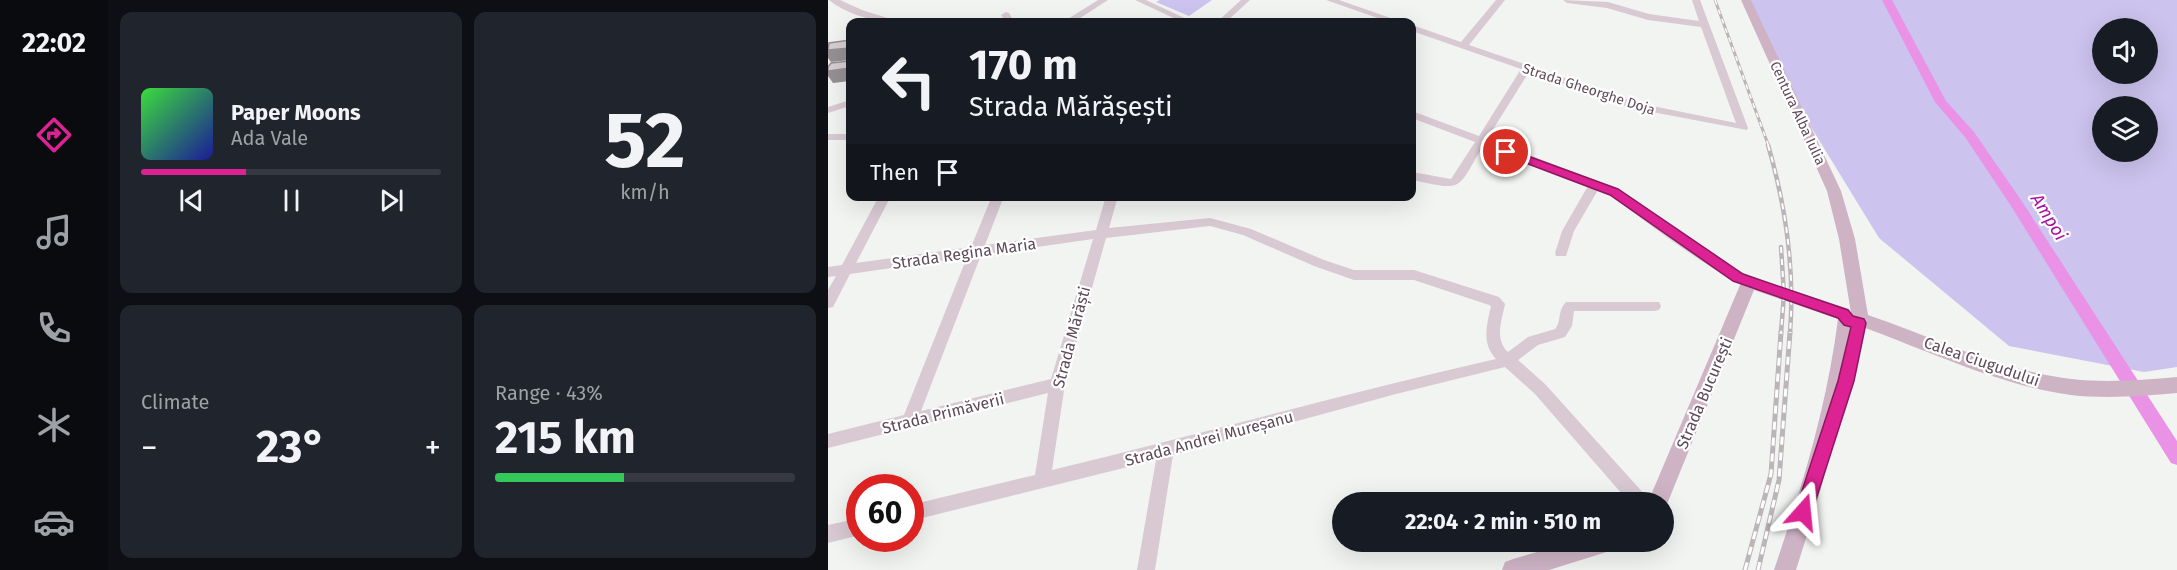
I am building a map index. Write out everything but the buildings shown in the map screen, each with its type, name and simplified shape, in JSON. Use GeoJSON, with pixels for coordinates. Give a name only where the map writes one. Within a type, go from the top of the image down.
{"type":"FeatureCollection","features":[{"type":"Feature","properties":{"kind":"main road","name":"Centura Alba Iulia"},"geometry":{"type":"LineString","coordinates":[[1746,0],[1834,191],[1844,228],[1853,317],[1821,457],[1785,570]]}},
{"type":"Feature","properties":{"kind":"main road","name":"Calea Ciugudului"},"geometry":{"type":"LineString","coordinates":[[1749,282],[2037,381],[2074,387],[2100,388],[2175,385]]}},
{"type":"Feature","properties":{"kind":"main road","name":"Strada București"},"geometry":{"type":"LineString","coordinates":[[1662,492],[1749,282]]}},
{"type":"Feature","properties":{"kind":"main road"},"geometry":{"type":"LineString","coordinates":[[1513,570],[1572,552]]}},
{"type":"Feature","properties":{"kind":"street"},"geometry":{"type":"LineString","coordinates":[[833,0],[859,12],[881,18]]}},
{"type":"Feature","properties":{"kind":"street"},"geometry":{"type":"LineString","coordinates":[[1075,18],[1104,0]]}},
{"type":"Feature","properties":{"kind":"street"},"geometry":{"type":"LineString","coordinates":[[1139,0],[1179,18]]}},
{"type":"Feature","properties":{"kind":"street"},"geometry":{"type":"LineString","coordinates":[[1226,18],[1246,0]]}},
{"type":"Feature","properties":{"kind":"street"},"geometry":{"type":"LineString","coordinates":[[1330,0],[1385,18]]}},
{"type":"Feature","properties":{"kind":"street"},"geometry":{"type":"LineString","coordinates":[[1463,46],[1501,0]]}},
{"type":"Feature","properties":{"kind":"street"},"geometry":{"type":"LineString","coordinates":[[1567,0],[1608,5],[1648,17],[1706,25]]}},
{"type":"Feature","properties":{"kind":"street","name":"Strada Gheorghe Doja"},"geometry":{"type":"LineString","coordinates":[[1416,29],[1648,110],[1743,128],[1696,0]]}},
{"type":"Feature","properties":{"kind":"street"},"geometry":{"type":"LineString","coordinates":[[1416,177],[1453,183],[1526,69]]}},
{"type":"Feature","properties":{"kind":"street"},"geometry":{"type":"LineString","coordinates":[[829,111],[846,105]]}},
{"type":"Feature","properties":{"kind":"street"},"geometry":{"type":"LineString","coordinates":[[1416,116],[1625,198],[1718,266],[1749,282]]}},
{"type":"Feature","properties":{"kind":"street"},"geometry":{"type":"LineString","coordinates":[[828,137],[846,137]]}},
{"type":"Feature","properties":{"kind":"street"},"geometry":{"type":"LineString","coordinates":[[1561,254],[1568,231],[1594,184]]}},
{"type":"Feature","properties":{"kind":"street"},"geometry":{"type":"LineString","coordinates":[[828,303],[882,201]]}},
{"type":"Feature","properties":{"kind":"street"},"geometry":{"type":"LineString","coordinates":[[909,422],[996,201]]}},
{"type":"Feature","properties":{"kind":"street","name":"Strada Mărăști"},"geometry":{"type":"LineString","coordinates":[[1042,481],[1057,384],[1110,201]]}},
{"type":"Feature","properties":{"kind":"street","name":"Strada Regina Maria"},"geometry":{"type":"LineString","coordinates":[[828,272],[1181,223],[1220,223],[1354,276],[1374,277],[1402,273],[1494,301],[1498,304],[1492,334],[1498,352],[1507,362]]}},
{"type":"Feature","properties":{"kind":"street","name":"Strada Andrei Mureșanu"},"geometry":{"type":"LineString","coordinates":[[924,510],[1166,450],[1396,388],[1507,362],[1516,352],[1533,341],[1557,336],[1562,332],[1568,308],[1654,306]]}},
{"type":"Feature","properties":{"kind":"street"},"geometry":{"type":"LineString","coordinates":[[1507,362],[1540,389],[1631,492]]}},
{"type":"Feature","properties":{"kind":"street","name":"Strada Primăverii"},"geometry":{"type":"LineString","coordinates":[[828,441],[1057,384]]}},
{"type":"Feature","properties":{"kind":"street"},"geometry":{"type":"LineString","coordinates":[[1146,570],[1166,450]]}},
{"type":"Feature","properties":{"kind":"street"},"geometry":{"type":"LineString","coordinates":[[828,534],[846,530]]}},
{"type":"Feature","properties":{"kind":"shaded area"},"geometry":{"type":"Polygon","coordinates":[[[1160,0],[1212,0],[1189,16],[1156,2],[1160,0]]]}},
{"type":"Feature","properties":{"kind":"shaded area"},"geometry":{"type":"Polygon","coordinates":[[[1749,0],[2177,0],[2177,367],[2144,372],[2009,346],[1879,238],[1808,122],[1749,0]]]}},
{"type":"Feature","properties":{"kind":"waterway","name":"Ampoi"},"geometry":{"type":"LineString","coordinates":[[1887,0],[1941,102],[1970,135],[2016,203],[2177,457]]}},
{"type":"Feature","properties":{"kind":"railway"},"geometry":{"type":"LineString","coordinates":[[1715,0],[1769,147]]}},
{"type":"Feature","properties":{"kind":"railway"},"geometry":{"type":"LineString","coordinates":[[1768,145],[1780,192],[1788,238],[1791,285],[1790,333]]}},
{"type":"Feature","properties":{"kind":"railway"},"geometry":{"type":"LineString","coordinates":[[1781,247],[1784,294],[1781,333]]}},
{"type":"Feature","properties":{"kind":"railway"},"geometry":{"type":"LineString","coordinates":[[1745,570],[1771,474],[1781,332]]}},
{"type":"Feature","properties":{"kind":"railway"},"geometry":{"type":"LineString","coordinates":[[1758,570],[1779,480],[1790,332]]}},
{"type":"Feature","properties":{"kind":"route"},"geometry":{"type":"LineString","coordinates":[[1506,152],[1614,192],[1731,274],[1843,314],[1849,321],[1859,323],[1846,381],[1803,512]]}}]}
